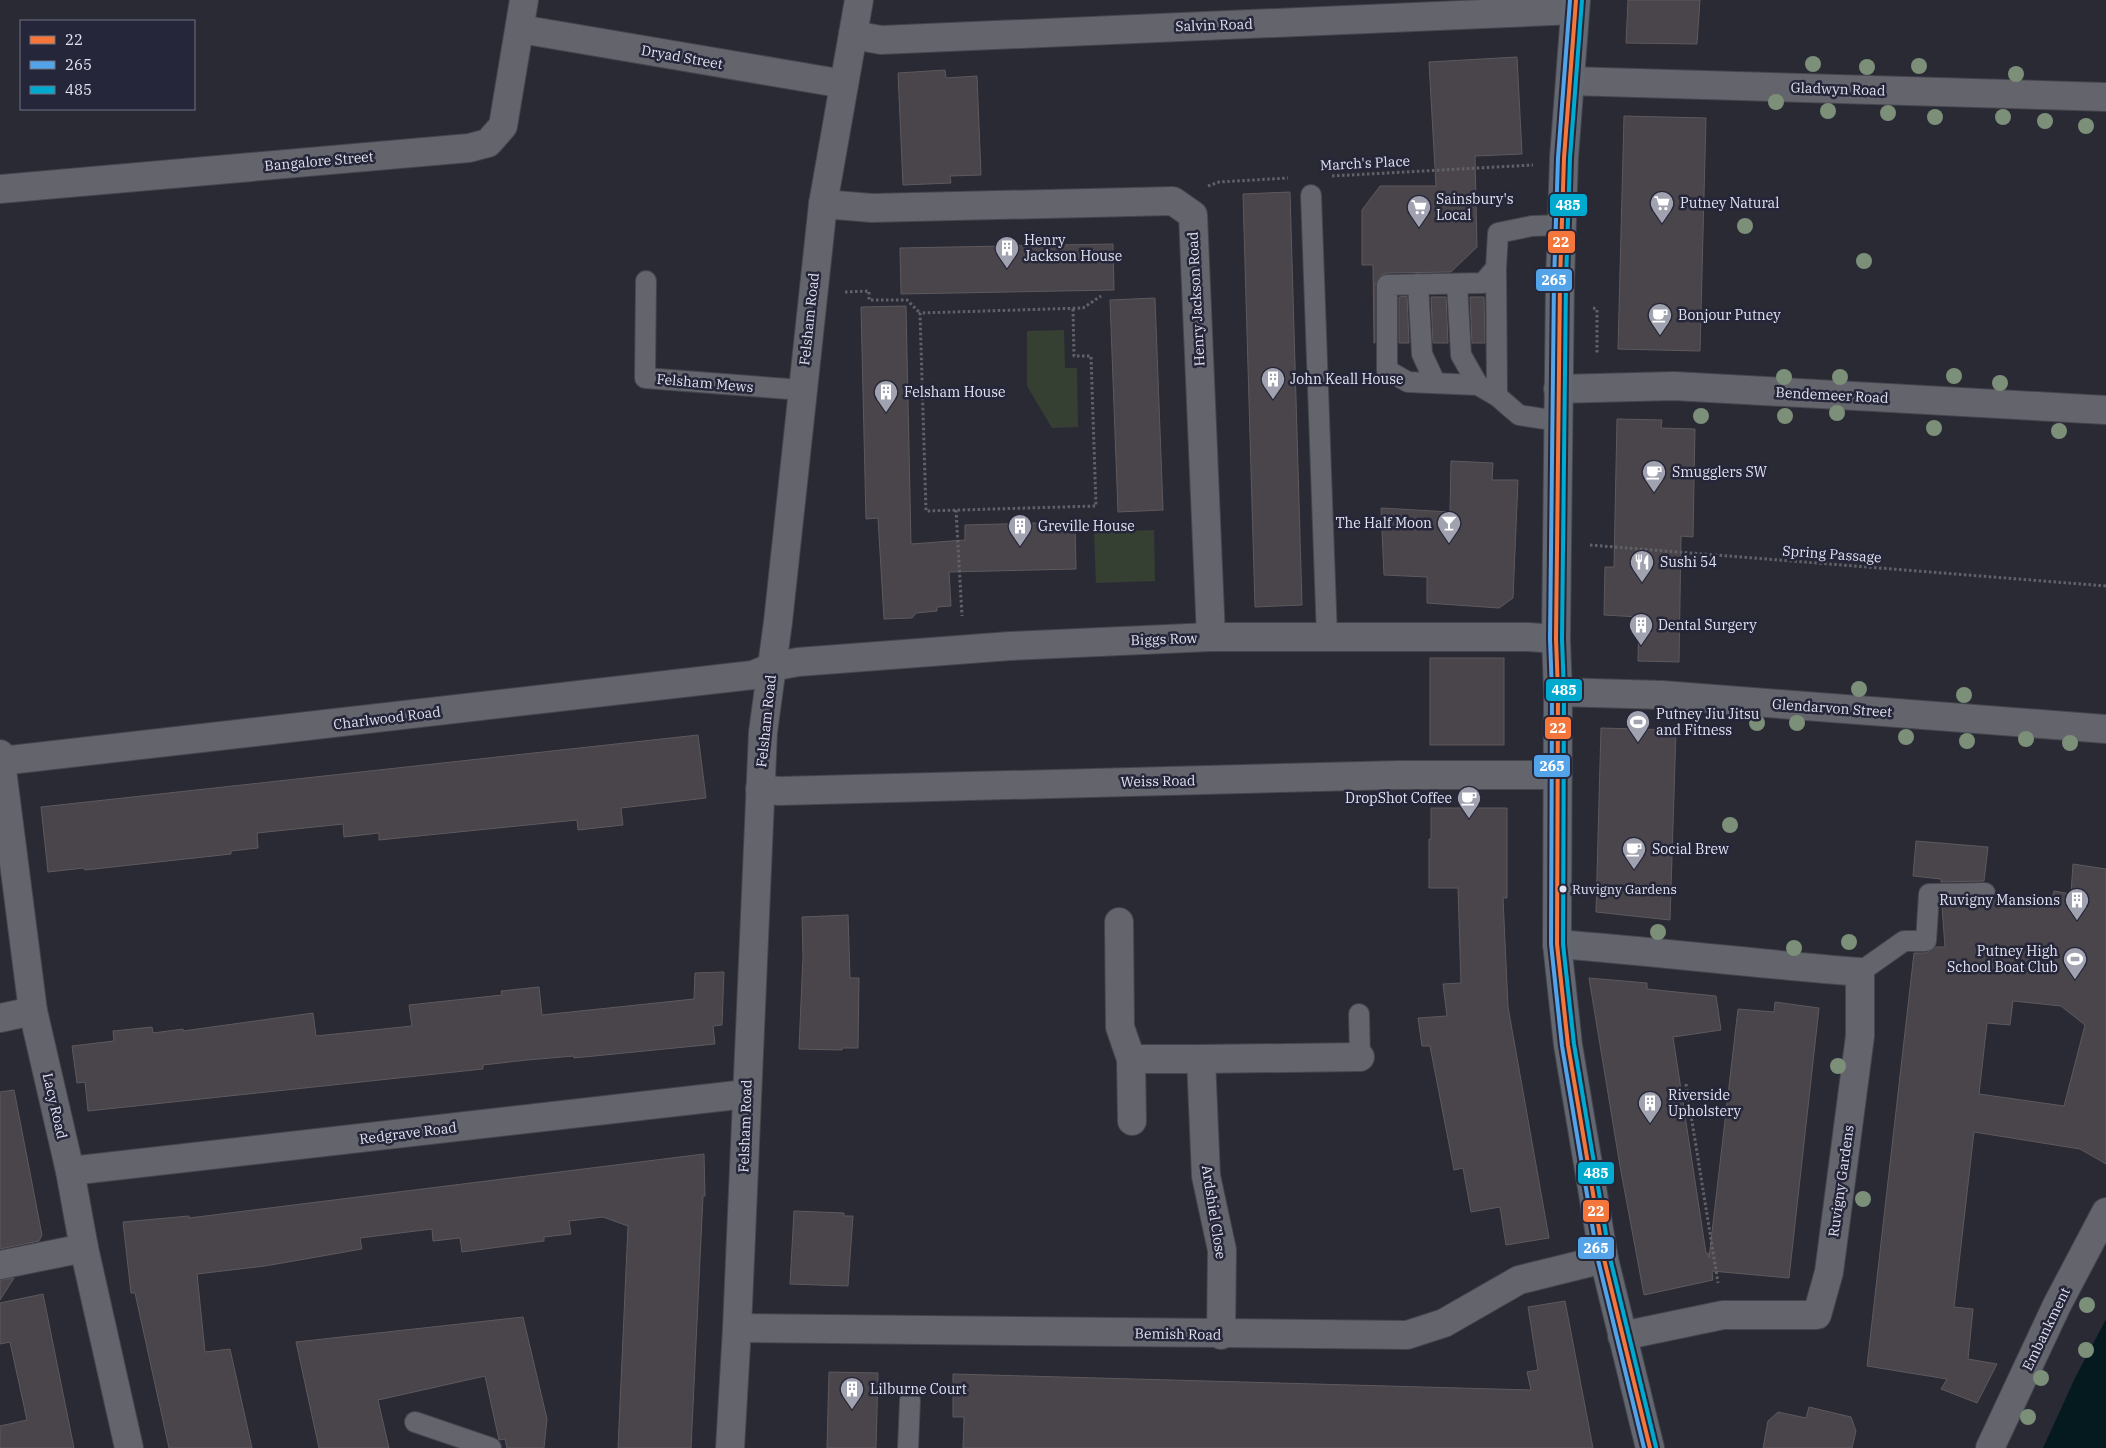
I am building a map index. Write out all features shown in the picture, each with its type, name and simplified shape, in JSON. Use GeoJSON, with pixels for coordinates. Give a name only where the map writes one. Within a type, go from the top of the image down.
{"type":"FeatureCollection","features":[{"type":"Feature","properties":{"kind":"main road"},"geometry":{"type":"LineString","coordinates":[[1575,5],[1564,158],[1558,389],[1556,639],[1558,692],[1556,775],[1557,944],[1568,1045],[1604,1259],[1650,1448]]}},
{"type":"Feature","properties":{"kind":"street","name":"Bangalore Street"},"geometry":{"type":"LineString","coordinates":[[0,189],[469,148],[488,143],[503,126],[524,0]]}},
{"type":"Feature","properties":{"kind":"street","name":"Felsham Road"},"geometry":{"type":"LineString","coordinates":[[730,1448],[763,732],[772,667],[822,204],[859,0]]}},
{"type":"Feature","properties":{"kind":"street","name":"Salvin Road"},"geometry":{"type":"LineString","coordinates":[[853,36],[882,40],[1575,5]]}},
{"type":"Feature","properties":{"kind":"street","name":"Dryad Street"},"geometry":{"type":"LineString","coordinates":[[520,29],[844,84]]}},
{"type":"Feature","properties":{"kind":"street","name":"Gladwyn Road"},"geometry":{"type":"LineString","coordinates":[[1570,81],[2106,97]]}},
{"type":"Feature","properties":{"kind":"street","name":"Henry Jackson Road"},"geometry":{"type":"LineString","coordinates":[[822,204],[872,208],[1173,201],[1193,215],[1211,637]]}},
{"type":"Feature","properties":{"kind":"street","name":"Bendemeer Road"},"geometry":{"type":"LineString","coordinates":[[1558,389],[1674,386],[2106,410]]}},
{"type":"Feature","properties":{"kind":"street","name":"Biggs Row"},"geometry":{"type":"LineString","coordinates":[[772,667],[798,662],[964,649],[1211,637],[1528,637],[1556,639]]}},
{"type":"Feature","properties":{"kind":"street","name":"Charlwood Road"},"geometry":{"type":"LineString","coordinates":[[1,761],[753,675],[772,667]]}},
{"type":"Feature","properties":{"kind":"street","name":"Glendarvon Street"},"geometry":{"type":"LineString","coordinates":[[1558,692],[1662,695],[2106,728]]}},
{"type":"Feature","properties":{"kind":"street","name":"Lacy Road"},"geometry":{"type":"LineString","coordinates":[[0,754],[33,1011],[70,1171],[84,1248],[129,1448]]}},
{"type":"Feature","properties":{"kind":"street","name":"Weiss Road"},"geometry":{"type":"LineString","coordinates":[[760,789],[779,791],[1399,775],[1556,775]]}},
{"type":"Feature","properties":{"kind":"street"},"geometry":{"type":"LineString","coordinates":[[1119,922],[1120,1027],[1131,1059],[1132,1121]]}},
{"type":"Feature","properties":{"kind":"street"},"geometry":{"type":"LineString","coordinates":[[1557,944],[1860,972]]}},
{"type":"Feature","properties":{"kind":"street","name":"Ruvigny Gardens"},"geometry":{"type":"LineString","coordinates":[[1622,1336],[1723,1315],[1817,1316],[1828,1272],[1860,1036],[1860,972]]}},
{"type":"Feature","properties":{"kind":"street"},"geometry":{"type":"LineString","coordinates":[[0,1018],[33,1011]]}},
{"type":"Feature","properties":{"kind":"street"},"geometry":{"type":"LineString","coordinates":[[1131,1059],[1360,1057]]}},
{"type":"Feature","properties":{"kind":"street","name":"Ardshiel Close"},"geometry":{"type":"LineString","coordinates":[[1201,1059],[1206,1176],[1222,1250],[1221,1335]]}},
{"type":"Feature","properties":{"kind":"street","name":"Redgrave Road"},"geometry":{"type":"LineString","coordinates":[[70,1171],[746,1094]]}},
{"type":"Feature","properties":{"kind":"street","name":"Embankment"},"geometry":{"type":"LineString","coordinates":[[1990,1448],[2057,1304],[2106,1212]]}},
{"type":"Feature","properties":{"kind":"street"},"geometry":{"type":"LineString","coordinates":[[0,1265],[84,1248]]}},
{"type":"Feature","properties":{"kind":"street","name":"Bemish Road"},"geometry":{"type":"LineString","coordinates":[[737,1328],[1407,1336],[1444,1323],[1519,1280],[1604,1259]]}},
{"type":"Feature","properties":{"kind":"lane"},"geometry":{"type":"LineString","coordinates":[[1311,196],[1327,637]]}},
{"type":"Feature","properties":{"kind":"lane"},"geometry":{"type":"LineString","coordinates":[[1497,396],[1496,268],[1498,233],[1532,226],[1563,225]]}},
{"type":"Feature","properties":{"kind":"lane"},"geometry":{"type":"LineString","coordinates":[[1496,268],[1483,283],[1387,284],[1388,370],[1408,382],[1478,385],[1497,396],[1519,415],[1558,421]]}},
{"type":"Feature","properties":{"kind":"lane","name":"Felsham Mews"},"geometry":{"type":"LineString","coordinates":[[646,281],[645,378],[802,390]]}},
{"type":"Feature","properties":{"kind":"lane"},"geometry":{"type":"LineString","coordinates":[[1418,284],[1422,354],[1435,382]]}},
{"type":"Feature","properties":{"kind":"lane"},"geometry":{"type":"LineString","coordinates":[[1458,284],[1461,355],[1478,385]]}},
{"type":"Feature","properties":{"kind":"lane"},"geometry":{"type":"LineString","coordinates":[[1860,972],[1904,941],[1926,941],[1929,894],[1985,893]]}},
{"type":"Feature","properties":{"kind":"lane"},"geometry":{"type":"LineString","coordinates":[[1359,1014],[1360,1057]]}},
{"type":"Feature","properties":{"kind":"lane"},"geometry":{"type":"LineString","coordinates":[[908,1448],[910,1400]]}},
{"type":"Feature","properties":{"kind":"lane"},"geometry":{"type":"LineString","coordinates":[[414,1422],[491,1448]]}},
{"type":"Feature","properties":{"kind":"path","name":"March's Place"},"geometry":{"type":"LineString","coordinates":[[1328,176],[1536,165]]}},
{"type":"Feature","properties":{"kind":"path"},"geometry":{"type":"LineString","coordinates":[[1205,188],[1219,182],[1289,178]]}},
{"type":"Feature","properties":{"kind":"path"},"geometry":{"type":"LineString","coordinates":[[812,292],[869,292],[869,300],[907,300],[920,313],[926,511],[1096,506],[1091,356],[1074,356],[1073,309]]}},
{"type":"Feature","properties":{"kind":"path"},"geometry":{"type":"LineString","coordinates":[[920,313],[1073,309],[1082,308],[1101,296]]}},
{"type":"Feature","properties":{"kind":"path"},"geometry":{"type":"LineString","coordinates":[[1596,356],[1597,309]]}},
{"type":"Feature","properties":{"kind":"path"},"geometry":{"type":"LineString","coordinates":[[956,510],[964,649]]}},
{"type":"Feature","properties":{"kind":"path","name":"Spring Passage"},"geometry":{"type":"LineString","coordinates":[[1557,542],[2106,586]]}},
{"type":"Feature","properties":{"kind":"path"},"geometry":{"type":"LineString","coordinates":[[1686,1084],[1716,1273]]}},
{"type":"Feature","properties":{"kind":"shaded area"},"geometry":{"type":"Polygon","coordinates":[[[1064,330],[1065,368],[1077,368],[1078,427],[1052,428],[1027,386],[1027,331],[1064,330]]]}},
{"type":"Feature","properties":{"kind":"shaded area"},"geometry":{"type":"Polygon","coordinates":[[[1154,530],[1155,581],[1096,583],[1094,532],[1154,530]]]}},
{"type":"Feature","properties":{"kind":"shaded area"},"geometry":{"type":"Polygon","coordinates":[[[2106,1319],[2106,1448],[2043,1448],[2075,1378],[2106,1319]]]}},
{"type":"Feature","properties":{"kind":"building"},"geometry":{"type":"Polygon","coordinates":[[[1628,0],[1700,0],[1697,44],[1626,43],[1628,0]]]}},
{"type":"Feature","properties":{"kind":"building"},"geometry":{"type":"Polygon","coordinates":[[[1517,57],[1522,154],[1475,156],[1477,247],[1451,272],[1387,273],[1381,275],[1375,285],[1374,343],[1373,265],[1362,265],[1362,210],[1380,186],[1436,186],[1429,62],[1517,57]]]}},
{"type":"Feature","properties":{"kind":"building"},"geometry":{"type":"Polygon","coordinates":[[[945,70],[946,78],[977,76],[981,175],[950,176],[951,183],[903,185],[898,73],[945,70]]]}},
{"type":"Feature","properties":{"kind":"building"},"geometry":{"type":"Polygon","coordinates":[[[1624,116],[1706,118],[1700,351],[1618,349],[1624,116]]]}},
{"type":"Feature","properties":{"kind":"building","name":"John Keall House"},"geometry":{"type":"Polygon","coordinates":[[[1290,192],[1302,605],[1255,607],[1243,194],[1290,192]]]}},
{"type":"Feature","properties":{"kind":"building","name":"Henry Jackson House"},"geometry":{"type":"Polygon","coordinates":[[[1113,244],[1114,290],[901,294],[900,248],[1113,244]]]}},
{"type":"Feature","properties":{"kind":"building"},"geometry":{"type":"Polygon","coordinates":[[[1407,296],[1409,343],[1399,343],[1399,297],[1407,296]]]}},
{"type":"Feature","properties":{"kind":"building"},"geometry":{"type":"Polygon","coordinates":[[[1431,297],[1446,297],[1448,343],[1433,343],[1431,297]]]}},
{"type":"Feature","properties":{"kind":"building"},"geometry":{"type":"Polygon","coordinates":[[[1470,297],[1484,297],[1485,343],[1472,343],[1470,297]]]}},
{"type":"Feature","properties":{"kind":"building","name":"Henry Jackson House"},"geometry":{"type":"Polygon","coordinates":[[[1155,298],[1163,510],[1118,512],[1110,300],[1155,298]]]}},
{"type":"Feature","properties":{"kind":"building"},"geometry":{"type":"Polygon","coordinates":[[[906,306],[911,544],[965,540],[965,525],[1075,522],[1076,569],[949,572],[951,606],[937,607],[937,611],[916,613],[912,618],[884,619],[878,518],[866,519],[861,307],[906,306]]]}},
{"type":"Feature","properties":{"kind":"building"},"geometry":{"type":"Polygon","coordinates":[[[1617,419],[1662,420],[1661,428],[1695,429],[1693,537],[1681,536],[1679,662],[1638,661],[1639,617],[1604,615],[1605,567],[1614,567],[1617,419]]]}},
{"type":"Feature","properties":{"kind":"building","name":"The Half Moon"},"geometry":{"type":"Polygon","coordinates":[[[1451,461],[1493,463],[1492,480],[1518,480],[1513,598],[1499,608],[1427,603],[1427,577],[1384,575],[1381,508],[1450,512],[1451,461]]]}},
{"type":"Feature","properties":{"kind":"building"},"geometry":{"type":"Polygon","coordinates":[[[1430,658],[1504,658],[1504,745],[1430,745],[1430,658]]]}},
{"type":"Feature","properties":{"kind":"building"},"geometry":{"type":"Polygon","coordinates":[[[1601,728],[1676,730],[1670,920],[1596,912],[1601,728]]]}},
{"type":"Feature","properties":{"kind":"building"},"geometry":{"type":"Polygon","coordinates":[[[698,735],[706,798],[621,808],[623,825],[578,830],[577,820],[379,840],[379,833],[344,837],[343,824],[257,833],[258,848],[231,851],[231,854],[85,870],[84,868],[48,872],[41,807],[698,735]]]}},
{"type":"Feature","properties":{"kind":"building"},"geometry":{"type":"Polygon","coordinates":[[[1431,808],[1507,808],[1507,898],[1503,898],[1508,1007],[1549,1238],[1506,1245],[1500,1207],[1471,1212],[1463,1168],[1454,1170],[1430,1046],[1422,1046],[1418,1018],[1447,1016],[1443,984],[1461,983],[1458,888],[1429,888],[1431,808]]]}},
{"type":"Feature","properties":{"kind":"building"},"geometry":{"type":"Polygon","coordinates":[[[1916,841],[1988,847],[1984,881],[1941,882],[1941,879],[1913,876],[1916,841]]]}},
{"type":"Feature","properties":{"kind":"building"},"geometry":{"type":"Polygon","coordinates":[[[2073,864],[2106,869],[2106,1164],[2080,1149],[1974,1132],[1954,1307],[1973,1309],[1968,1359],[1997,1364],[1977,1403],[1941,1389],[1947,1379],[1867,1366],[1914,953],[1926,953],[1936,947],[1945,947],[1942,906],[1985,905],[1992,903],[1996,898],[2051,903],[2054,891],[2071,894],[2073,864]],[[2013,1001],[2010,1025],[1987,1023],[1979,1094],[2064,1106],[2085,1025],[2061,1006],[2013,1001]]]}},
{"type":"Feature","properties":{"kind":"building"},"geometry":{"type":"Polygon","coordinates":[[[848,915],[850,978],[859,978],[858,1048],[842,1048],[842,1050],[799,1049],[803,956],[802,917],[848,915]]]}},
{"type":"Feature","properties":{"kind":"building"},"geometry":{"type":"Polygon","coordinates":[[[724,972],[722,1025],[713,1026],[715,1044],[574,1058],[574,1056],[527,1060],[483,1065],[483,1069],[88,1111],[85,1082],[77,1083],[72,1046],[114,1041],[113,1031],[152,1027],[153,1033],[183,1029],[183,1031],[313,1013],[316,1036],[412,1026],[409,1005],[502,995],[501,991],[539,987],[542,1015],[694,999],[695,973],[724,972]]]}},
{"type":"Feature","properties":{"kind":"building"},"geometry":{"type":"Polygon","coordinates":[[[1589,978],[1647,983],[1647,989],[1716,996],[1721,1030],[1673,1037],[1706,1253],[1708,1253],[1709,1258],[1738,1009],[1774,1012],[1775,1002],[1819,1008],[1789,1278],[1712,1271],[1713,1280],[1644,1295],[1620,1166],[1589,978]]]}},
{"type":"Feature","properties":{"kind":"building"},"geometry":{"type":"Polygon","coordinates":[[[14,1090],[42,1235],[39,1241],[0,1249],[0,1092],[14,1090]]]}},
{"type":"Feature","properties":{"kind":"building"},"geometry":{"type":"Polygon","coordinates":[[[704,1154],[705,1196],[703,1196],[691,1448],[618,1448],[628,1226],[603,1217],[569,1221],[571,1234],[544,1237],[544,1241],[462,1252],[460,1238],[433,1241],[432,1229],[360,1238],[362,1249],[265,1266],[197,1274],[205,1352],[230,1349],[252,1448],[169,1448],[135,1293],[131,1293],[123,1222],[189,1216],[189,1218],[704,1154]]]}},
{"type":"Feature","properties":{"kind":"building"},"geometry":{"type":"Polygon","coordinates":[[[794,1211],[844,1213],[844,1216],[853,1216],[848,1286],[790,1284],[794,1211]]]}},
{"type":"Feature","properties":{"kind":"building"},"geometry":{"type":"Polygon","coordinates":[[[14,1278],[0,1300],[0,1280],[14,1278]]]}},
{"type":"Feature","properties":{"kind":"building"},"geometry":{"type":"Polygon","coordinates":[[[43,1294],[74,1448],[0,1448],[0,1426],[27,1420],[10,1342],[0,1344],[0,1303],[43,1294]]]}},
{"type":"Feature","properties":{"kind":"building"},"geometry":{"type":"Polygon","coordinates":[[[1565,1301],[1593,1448],[963,1448],[964,1417],[953,1417],[953,1374],[1531,1390],[1527,1372],[1538,1370],[1528,1307],[1565,1301]]]}},
{"type":"Feature","properties":{"kind":"building"},"geometry":{"type":"Polygon","coordinates":[[[523,1317],[547,1419],[544,1448],[507,1448],[505,1439],[499,1440],[485,1376],[378,1400],[389,1448],[319,1448],[296,1342],[523,1317]]]}},
{"type":"Feature","properties":{"kind":"building","name":"Lilburne Court"},"geometry":{"type":"Polygon","coordinates":[[[829,1372],[878,1373],[876,1448],[827,1448],[829,1372]]]}},
{"type":"Feature","properties":{"kind":"building"},"geometry":{"type":"Polygon","coordinates":[[[1809,1407],[1851,1417],[1856,1431],[1852,1448],[1763,1448],[1768,1421],[1778,1412],[1806,1418],[1809,1407]]]}},
{"type":"Feature","properties":{"kind":"transit line","name":"265"},"geometry":{"type":"LineString","coordinates":[[1570,0],[1558,158],[1554,281],[1550,639],[1552,692],[1551,944],[1562,1046],[1598,1260],[1644,1448]]}},
{"type":"Feature","properties":{"kind":"transit line","name":"22"},"geometry":{"type":"LineString","coordinates":[[1576,0],[1564,158],[1560,281],[1556,639],[1558,692],[1557,944],[1568,1045],[1604,1259],[1650,1448]]}},
{"type":"Feature","properties":{"kind":"transit line","name":"485"},"geometry":{"type":"LineString","coordinates":[[1582,0],[1570,158],[1566,281],[1562,639],[1564,692],[1563,944],[1574,1044],[1610,1258],[1656,1447]]}},
{"type":"Feature","properties":{"kind":"place","name":"Putney Natural"},"geometry":{"type":"Point","coordinates":[1662,224]}},
{"type":"Feature","properties":{"kind":"place","name":"Sainsbury's Local"},"geometry":{"type":"Point","coordinates":[1419,228]}},
{"type":"Feature","properties":{"kind":"place","name":"Henry Jackson House"},"geometry":{"type":"Point","coordinates":[1007,269]}},
{"type":"Feature","properties":{"kind":"place","name":"Bonjour Putney"},"geometry":{"type":"Point","coordinates":[1660,336]}},
{"type":"Feature","properties":{"kind":"place","name":"John Keall House"},"geometry":{"type":"Point","coordinates":[1273,400]}},
{"type":"Feature","properties":{"kind":"place","name":"Felsham House"},"geometry":{"type":"Point","coordinates":[886,413]}},
{"type":"Feature","properties":{"kind":"place","name":"Smugglers SW"},"geometry":{"type":"Point","coordinates":[1654,493]}},
{"type":"Feature","properties":{"kind":"place","name":"The Half Moon"},"geometry":{"type":"Point","coordinates":[1449,544]}},
{"type":"Feature","properties":{"kind":"place","name":"Greville House"},"geometry":{"type":"Point","coordinates":[1020,547]}},
{"type":"Feature","properties":{"kind":"place","name":"Sushi 54"},"geometry":{"type":"Point","coordinates":[1642,583]}},
{"type":"Feature","properties":{"kind":"place","name":"Dental Surgery"},"geometry":{"type":"Point","coordinates":[1641,646]}},
{"type":"Feature","properties":{"kind":"place","name":"Putney Jiu Jitsu and Fitness"},"geometry":{"type":"Point","coordinates":[1638,743]}},
{"type":"Feature","properties":{"kind":"place","name":"DropShot Coffee"},"geometry":{"type":"Point","coordinates":[1469,819]}},
{"type":"Feature","properties":{"kind":"place","name":"Social Brew"},"geometry":{"type":"Point","coordinates":[1634,870]}},
{"type":"Feature","properties":{"kind":"place","name":"Ruvigny Gardens"},"geometry":{"type":"Point","coordinates":[1563,889]}},
{"type":"Feature","properties":{"kind":"place","name":"Ruvigny Mansions"},"geometry":{"type":"Point","coordinates":[2077,921]}},
{"type":"Feature","properties":{"kind":"place","name":"Putney High School Boat Club"},"geometry":{"type":"Point","coordinates":[2075,980]}},
{"type":"Feature","properties":{"kind":"place","name":"Riverside Upholstery"},"geometry":{"type":"Point","coordinates":[1650,1124]}},
{"type":"Feature","properties":{"kind":"place","name":"Lilburne Court"},"geometry":{"type":"Point","coordinates":[852,1410]}}]}
